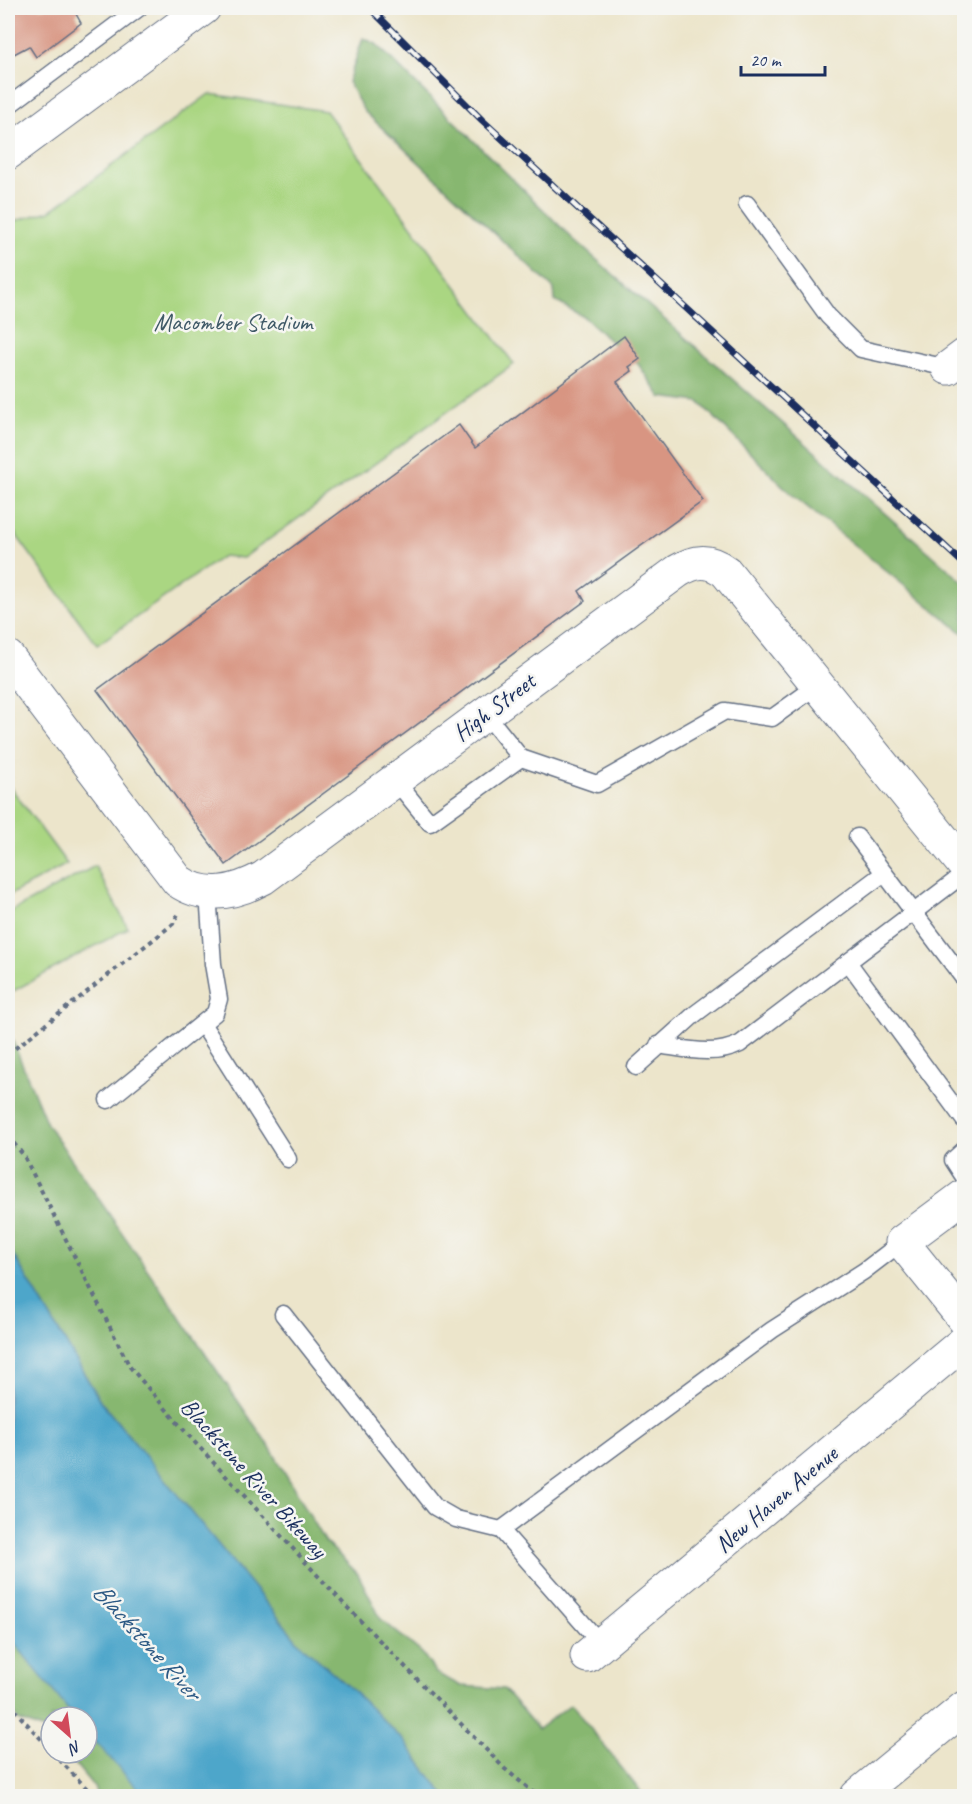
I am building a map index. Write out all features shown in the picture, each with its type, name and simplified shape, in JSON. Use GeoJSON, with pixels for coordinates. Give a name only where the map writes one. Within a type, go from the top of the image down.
{"type":"FeatureCollection","features":[{"type":"Feature","properties":{"kind":"street"},"geometry":{"type":"LineString","coordinates":[[8,153],[204,8]]}},
{"type":"Feature","properties":{"kind":"street","name":"High Street"},"geometry":{"type":"LineString","coordinates":[[198,891],[227,892],[263,878],[678,571],[703,561],[716,564],[726,572],[964,865]]}},
{"type":"Feature","properties":{"kind":"street"},"geometry":{"type":"LineString","coordinates":[[8,657],[169,871],[198,891]]}},
{"type":"Feature","properties":{"kind":"street"},"geometry":{"type":"LineString","coordinates":[[964,1196],[902,1242],[964,1319]]}},
{"type":"Feature","properties":{"kind":"street","name":"New Haven Avenue"},"geometry":{"type":"LineString","coordinates":[[594,1650],[964,1342]]}},
{"type":"Feature","properties":{"kind":"street"},"geometry":{"type":"LineString","coordinates":[[857,1797],[964,1708]]}},
{"type":"Feature","properties":{"kind":"lane"},"geometry":{"type":"LineString","coordinates":[[8,106],[139,8]]}},
{"type":"Feature","properties":{"kind":"lane"},"geometry":{"type":"LineString","coordinates":[[747,204],[828,316],[861,349],[956,362]]}},
{"type":"Feature","properties":{"kind":"lane"},"geometry":{"type":"LineString","coordinates":[[485,713],[521,758],[597,784],[725,711],[772,718],[818,685]]}},
{"type":"Feature","properties":{"kind":"lane"},"geometry":{"type":"LineString","coordinates":[[395,780],[430,823],[521,758]]}},
{"type":"Feature","properties":{"kind":"lane"},"geometry":{"type":"LineString","coordinates":[[857,837],[964,979]]}},
{"type":"Feature","properties":{"kind":"lane"},"geometry":{"type":"LineString","coordinates":[[636,1067],[695,1014],[884,873]]}},
{"type":"Feature","properties":{"kind":"lane"},"geometry":{"type":"LineString","coordinates":[[658,1046],[712,1052],[730,1049],[964,874]]}},
{"type":"Feature","properties":{"kind":"lane"},"geometry":{"type":"LineString","coordinates":[[108,1100],[215,1013],[219,999],[198,891]]}},
{"type":"Feature","properties":{"kind":"lane"},"geometry":{"type":"LineString","coordinates":[[848,962],[964,1120]]}},
{"type":"Feature","properties":{"kind":"lane"},"geometry":{"type":"LineString","coordinates":[[203,1025],[288,1159]]}},
{"type":"Feature","properties":{"kind":"lane"},"geometry":{"type":"LineString","coordinates":[[964,1150],[953,1160],[964,1177]]}},
{"type":"Feature","properties":{"kind":"lane"},"geometry":{"type":"LineString","coordinates":[[501,1530],[772,1330],[864,1271],[902,1242]]}},
{"type":"Feature","properties":{"kind":"lane"},"geometry":{"type":"LineString","coordinates":[[283,1314],[435,1507],[456,1519],[501,1530],[594,1650]]}},
{"type":"Feature","properties":{"kind":"path"},"geometry":{"type":"LineString","coordinates":[[8,1054],[173,924],[198,891]]}},
{"type":"Feature","properties":{"kind":"path","name":"Blackstone River Bikeway"},"geometry":{"type":"LineString","coordinates":[[8,1136],[24,1156],[130,1367],[189,1436],[344,1604],[505,1769],[538,1797]]}},
{"type":"Feature","properties":{"kind":"path"},"geometry":{"type":"LineString","coordinates":[[8,1703],[39,1738]]}},
{"type":"Feature","properties":{"kind":"path"},"geometry":{"type":"LineString","coordinates":[[64,1765],[94,1797]]}},
{"type":"Feature","properties":{"kind":"green space"},"geometry":{"type":"Polygon","coordinates":[[[363,38],[376,44],[572,238],[964,583],[964,634],[790,493],[699,402],[661,397],[625,345],[615,345],[584,317],[555,301],[554,289],[364,111],[348,82],[363,38]]]}},
{"type":"Feature","properties":{"kind":"green space","name":"Macomber Stadium"},"geometry":{"type":"Polygon","coordinates":[[[209,94],[326,111],[514,364],[243,558],[223,556],[97,645],[8,524],[8,223],[50,211],[209,94]]]}},
{"type":"Feature","properties":{"kind":"green space"},"geometry":{"type":"Polygon","coordinates":[[[8,784],[67,864],[8,896],[8,784]]]}},
{"type":"Feature","properties":{"kind":"green space"},"geometry":{"type":"Polygon","coordinates":[[[95,866],[128,928],[8,994],[8,913],[95,866]]]}},
{"type":"Feature","properties":{"kind":"green space"},"geometry":{"type":"Polygon","coordinates":[[[11,1037],[47,1124],[271,1449],[325,1541],[358,1574],[381,1619],[422,1653],[436,1673],[461,1686],[504,1689],[538,1729],[571,1704],[644,1796],[445,1796],[403,1740],[346,1684],[300,1644],[101,1402],[8,1246],[8,1038],[11,1037]]]}},
{"type":"Feature","properties":{"kind":"green space"},"geometry":{"type":"Polygon","coordinates":[[[8,1600],[98,1705],[39,1705],[39,1728],[18,1720],[8,1705],[8,1600]]]}},
{"type":"Feature","properties":{"kind":"green space"},"geometry":{"type":"Polygon","coordinates":[[[99,1706],[176,1796],[97,1796],[94,1787],[76,1765],[99,1765],[99,1706]]]}},
{"type":"Feature","properties":{"kind":"water","name":"Blackstone River"},"geometry":{"type":"Polygon","coordinates":[[[8,1246],[101,1402],[300,1644],[346,1684],[403,1740],[445,1796],[144,1796],[99,1745],[99,1705],[64,1705],[8,1635],[8,1246]]]}},
{"type":"Feature","properties":{"kind":"building"},"geometry":{"type":"Polygon","coordinates":[[[8,8],[85,8],[76,14],[81,23],[36,57],[29,46],[14,54],[8,46],[8,8]]]}},
{"type":"Feature","properties":{"kind":"building"},"geometry":{"type":"Polygon","coordinates":[[[624,336],[640,359],[629,367],[632,371],[617,382],[703,501],[579,591],[585,601],[226,865],[97,690],[459,425],[475,448],[624,336]]]}},
{"type":"Feature","properties":{"kind":"railway"},"geometry":{"type":"LineString","coordinates":[[370,8],[482,120],[964,564]]}}]}
